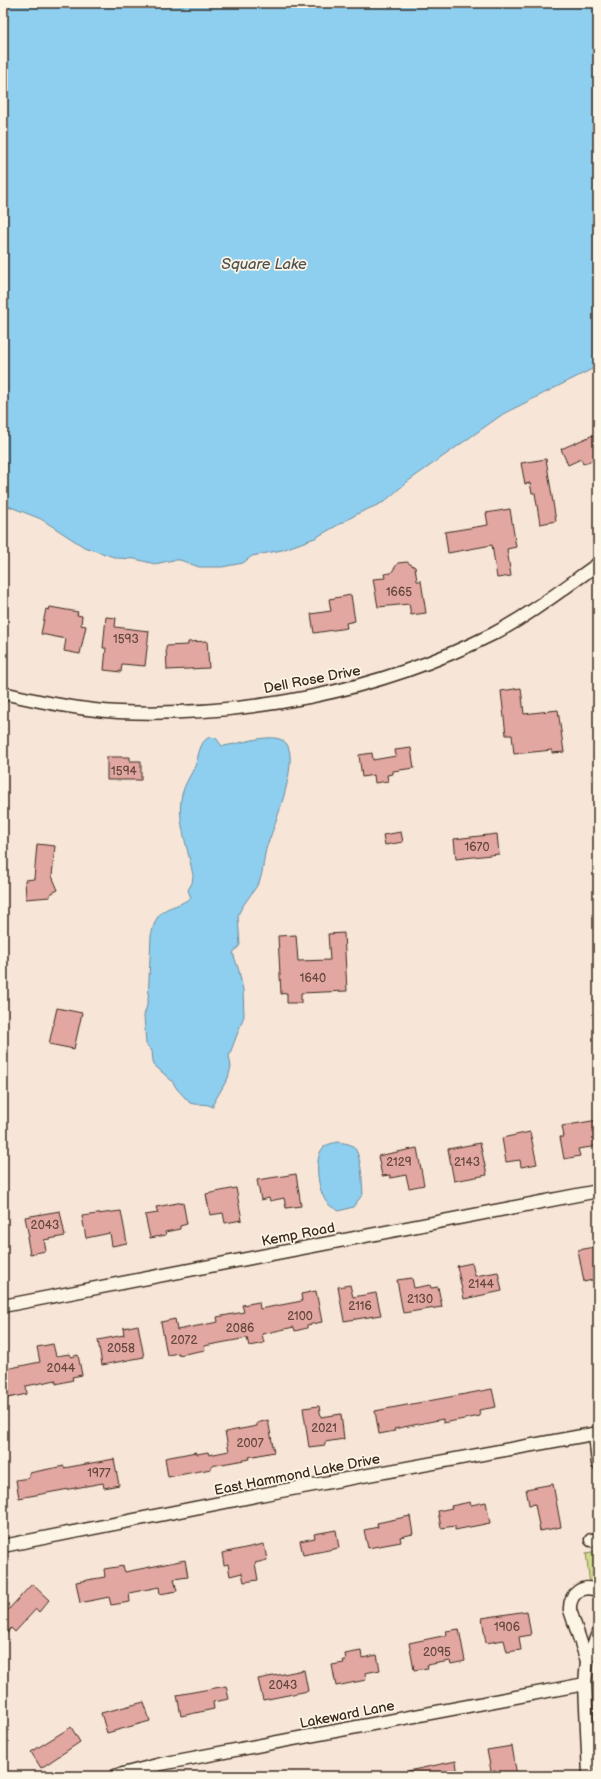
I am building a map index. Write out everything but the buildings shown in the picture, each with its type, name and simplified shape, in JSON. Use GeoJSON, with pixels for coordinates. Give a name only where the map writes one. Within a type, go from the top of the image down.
{"type":"FeatureCollection","features":[{"type":"Feature","properties":{"kind":"street","name":"Dell Rose Drive"},"geometry":{"type":"LineString","coordinates":[[3,693],[29,700],[92,710],[160,712],[246,706],[325,695],[360,686],[417,667],[450,654],[494,633],[528,613],[598,564]]}},
{"type":"Feature","properties":{"kind":"street","name":"Kemp Road"},"geometry":{"type":"LineString","coordinates":[[3,1306],[598,1191]]}},
{"type":"Feature","properties":{"kind":"street"},"geometry":{"type":"LineString","coordinates":[[596,1434],[598,1464]]}},
{"type":"Feature","properties":{"kind":"street","name":"East Hammond Lake Drive"},"geometry":{"type":"LineString","coordinates":[[3,1546],[278,1492],[596,1434]]}},
{"type":"Feature","properties":{"kind":"street"},"geometry":{"type":"LineString","coordinates":[[587,1661],[570,1610],[570,1604],[573,1596],[581,1590],[592,1588],[598,1591]]}},
{"type":"Feature","properties":{"kind":"street"},"geometry":{"type":"LineString","coordinates":[[589,1776],[585,1684],[587,1661],[598,1633]]}},
{"type":"Feature","properties":{"kind":"street","name":"Lakeward Lane"},"geometry":{"type":"LineString","coordinates":[[115,1776],[161,1764],[585,1684]]}},
{"type":"Feature","properties":{"kind":"green space"},"geometry":{"type":"Polygon","coordinates":[[[598,1551],[598,1585],[590,1584],[586,1553],[598,1551]]]}},
{"type":"Feature","properties":{"kind":"water","name":"Square Lake"},"geometry":{"type":"Polygon","coordinates":[[[3,3],[598,3],[598,366],[503,414],[407,482],[384,502],[359,513],[315,538],[282,550],[252,556],[243,563],[222,567],[199,567],[180,560],[155,564],[135,559],[117,558],[84,547],[41,519],[3,504],[3,3]]]}},
{"type":"Feature","properties":{"kind":"water"},"geometry":{"type":"Polygon","coordinates":[[[210,737],[216,738],[222,746],[261,739],[276,738],[282,740],[288,747],[290,758],[289,773],[285,790],[266,851],[261,878],[241,908],[238,916],[240,945],[233,953],[243,990],[244,1016],[229,1056],[231,1067],[228,1078],[213,1104],[213,1107],[190,1103],[172,1081],[154,1065],[152,1051],[146,1044],[144,1016],[148,1001],[151,936],[154,925],[157,918],[165,910],[191,898],[188,890],[192,883],[193,876],[182,825],[182,794],[195,766],[201,745],[210,737]]]}},
{"type":"Feature","properties":{"kind":"water"},"geometry":{"type":"Polygon","coordinates":[[[337,1142],[351,1145],[356,1150],[361,1169],[363,1194],[353,1207],[339,1211],[329,1205],[324,1199],[319,1184],[318,1175],[319,1157],[321,1151],[326,1145],[337,1142]]]}}]}
